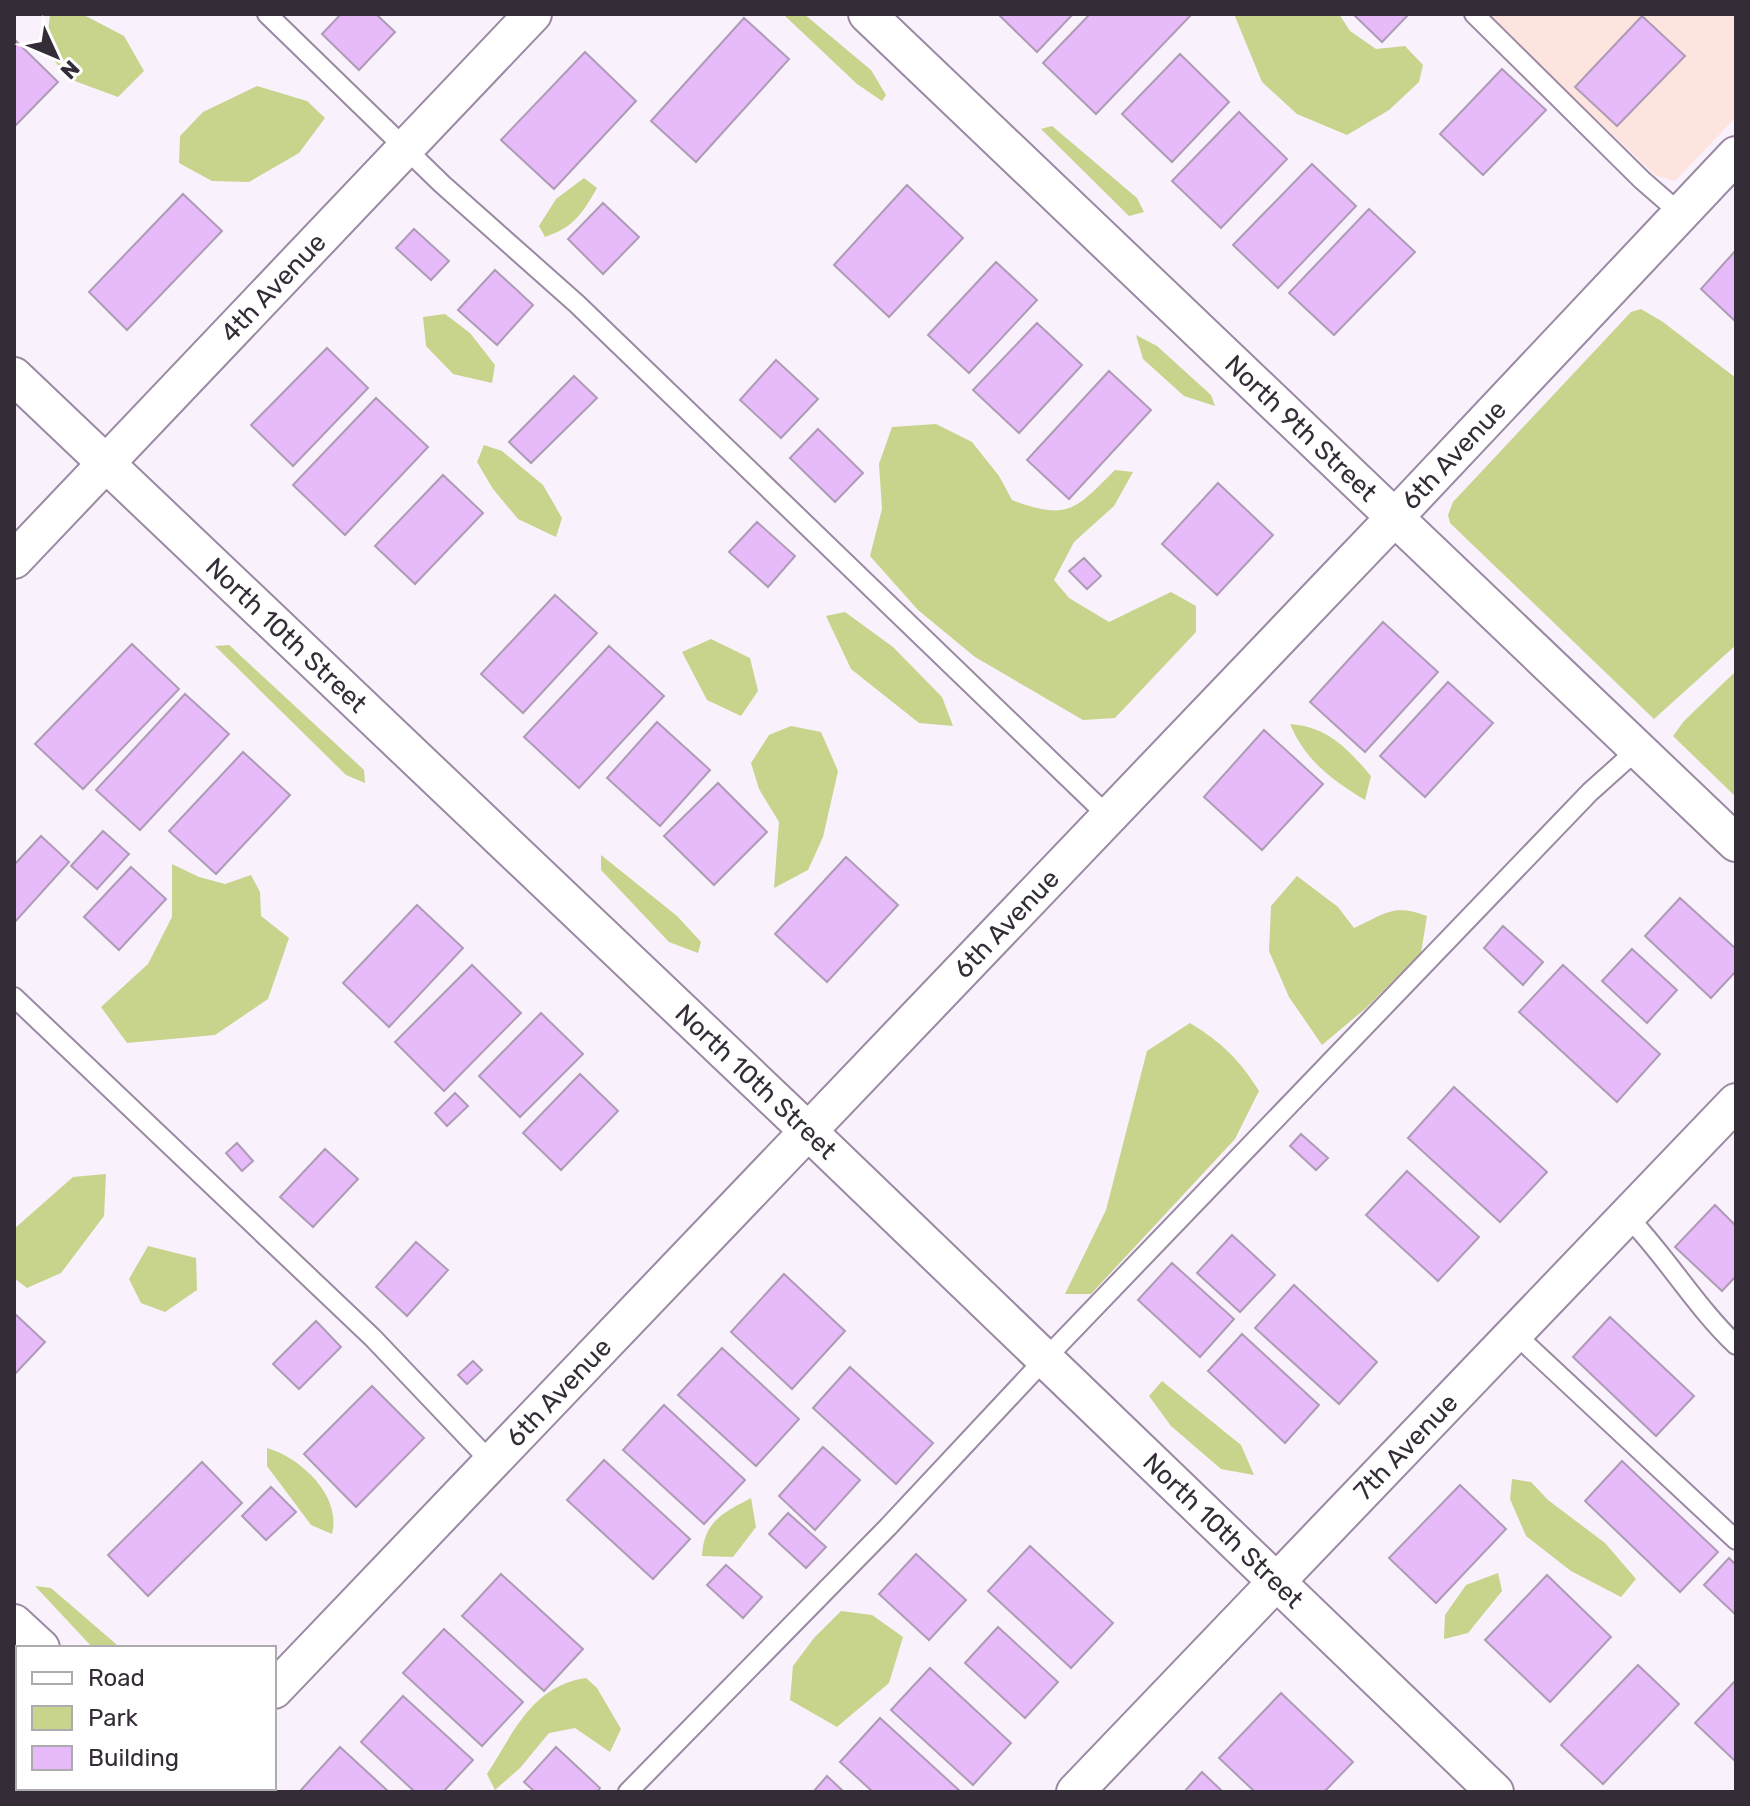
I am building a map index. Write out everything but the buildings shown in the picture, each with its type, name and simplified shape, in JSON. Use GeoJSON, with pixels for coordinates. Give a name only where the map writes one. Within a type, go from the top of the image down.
{"type":"FeatureCollection","features":[{"type":"Feature","properties":{"kind":"street","name":"4th Avenue"},"geometry":{"type":"LineString","coordinates":[[14,560],[533,14]]}},
{"type":"Feature","properties":{"kind":"street","name":"North 9th Street"},"geometry":{"type":"LineString","coordinates":[[867,14],[1736,843]]}},
{"type":"Feature","properties":{"kind":"street","name":"6th Avenue"},"geometry":{"type":"LineString","coordinates":[[276,1688],[1395,517],[1736,155]]}},
{"type":"Feature","properties":{"kind":"street","name":"North 10th Street"},"geometry":{"type":"LineString","coordinates":[[14,376],[808,1131],[1495,1792]]}},
{"type":"Feature","properties":{"kind":"street","name":"7th Avenue"},"geometry":{"type":"LineString","coordinates":[[1075,1792],[1736,1102]]}},
{"type":"Feature","properties":{"kind":"street"},"geometry":{"type":"LineString","coordinates":[[14,1623],[39,1646]]}},
{"type":"Feature","properties":{"kind":"lane"},"geometry":{"type":"LineString","coordinates":[[267,14],[405,149],[577,304],[1109,817]]}},
{"type":"Feature","properties":{"kind":"lane"},"geometry":{"type":"LineString","coordinates":[[1474,14],[1642,180],[1681,214]]}},
{"type":"Feature","properties":{"kind":"lane"},"geometry":{"type":"LineString","coordinates":[[628,1792],[888,1527],[1045,1359],[1590,792],[1638,749]]}},
{"type":"Feature","properties":{"kind":"lane"},"geometry":{"type":"LineString","coordinates":[[14,997],[373,1338],[491,1462]]}},
{"type":"Feature","properties":{"kind":"lane"},"geometry":{"type":"LineString","coordinates":[[1627,1216],[1715,1324],[1736,1345]]}},
{"type":"Feature","properties":{"kind":"lane"},"geometry":{"type":"LineString","coordinates":[[1514,1333],[1736,1540]]}},
{"type":"Feature","properties":{"kind":"shaded area"},"geometry":{"type":"Polygon","coordinates":[[[1486,14],[1736,14],[1736,117],[1675,181],[1655,175],[1486,14]]]}},
{"type":"Feature","properties":{"kind":"green space"},"geometry":{"type":"Polygon","coordinates":[[[50,14],[82,14],[124,36],[144,71],[118,97],[72,80],[46,52],[50,14]]]}},
{"type":"Feature","properties":{"kind":"green space"},"geometry":{"type":"Polygon","coordinates":[[[783,14],[804,14],[871,70],[886,95],[882,101],[857,84],[783,14]]]}},
{"type":"Feature","properties":{"kind":"green space"},"geometry":{"type":"Polygon","coordinates":[[[1234,14],[1339,14],[1350,31],[1376,49],[1405,46],[1423,65],[1419,82],[1389,110],[1347,135],[1297,114],[1262,82],[1234,14]]]}},
{"type":"Feature","properties":{"kind":"green space"},"geometry":{"type":"Polygon","coordinates":[[[257,86],[307,101],[325,118],[299,153],[249,182],[212,181],[179,163],[180,136],[203,112],[257,86]]]}},
{"type":"Feature","properties":{"kind":"green space"},"geometry":{"type":"Polygon","coordinates":[[[1052,126],[1137,198],[1144,212],[1129,216],[1041,129],[1052,126]]]}},
{"type":"Feature","properties":{"kind":"green space"},"geometry":{"type":"Polygon","coordinates":[[[584,178],[597,188],[587,205],[570,224],[545,237],[539,226],[556,199],[584,178]]]}},
{"type":"Feature","properties":{"kind":"green space"},"geometry":{"type":"Polygon","coordinates":[[[1641,309],[1663,322],[1736,378],[1736,645],[1654,719],[1450,523],[1448,515],[1453,502],[1631,312],[1641,309]]]}},
{"type":"Feature","properties":{"kind":"green space"},"geometry":{"type":"Polygon","coordinates":[[[445,314],[470,333],[495,365],[492,383],[453,374],[426,346],[423,317],[445,314]]]}},
{"type":"Feature","properties":{"kind":"green space"},"geometry":{"type":"Polygon","coordinates":[[[1136,335],[1157,346],[1211,395],[1215,406],[1184,396],[1143,359],[1136,335]]]}},
{"type":"Feature","properties":{"kind":"green space"},"geometry":{"type":"Polygon","coordinates":[[[936,424],[972,442],[999,476],[1012,500],[1046,510],[1070,508],[1080,503],[1115,470],[1133,472],[1114,506],[1074,542],[1054,580],[1069,598],[1109,622],[1171,592],[1196,606],[1196,632],[1115,718],[1083,720],[975,657],[918,610],[870,556],[882,509],[879,464],[892,427],[936,424]]]}},
{"type":"Feature","properties":{"kind":"green space"},"geometry":{"type":"Polygon","coordinates":[[[484,445],[502,451],[543,485],[562,518],[556,537],[518,519],[493,489],[477,462],[484,445]]]}},
{"type":"Feature","properties":{"kind":"green space"},"geometry":{"type":"Polygon","coordinates":[[[845,612],[893,647],[942,697],[953,726],[919,723],[851,669],[826,616],[845,612]]]}},
{"type":"Feature","properties":{"kind":"green space"},"geometry":{"type":"Polygon","coordinates":[[[711,639],[750,658],[758,691],[741,716],[707,700],[682,652],[711,639]]]}},
{"type":"Feature","properties":{"kind":"green space"},"geometry":{"type":"Polygon","coordinates":[[[229,645],[364,770],[365,783],[346,775],[215,646],[229,645]]]}},
{"type":"Feature","properties":{"kind":"green space"},"geometry":{"type":"Polygon","coordinates":[[[1736,671],[1736,797],[1673,736],[1684,721],[1736,671]]]}},
{"type":"Feature","properties":{"kind":"green space"},"geometry":{"type":"Polygon","coordinates":[[[1290,724],[1326,734],[1354,756],[1371,776],[1365,800],[1341,785],[1312,759],[1290,724]]]}},
{"type":"Feature","properties":{"kind":"green space"},"geometry":{"type":"Polygon","coordinates":[[[791,726],[821,732],[838,771],[823,837],[808,870],[774,888],[779,822],[759,789],[751,763],[769,735],[791,726]]]}},
{"type":"Feature","properties":{"kind":"green space"},"geometry":{"type":"Polygon","coordinates":[[[601,855],[677,916],[701,942],[698,953],[669,942],[601,870],[601,855]]]}},
{"type":"Feature","properties":{"kind":"green space"},"geometry":{"type":"Polygon","coordinates":[[[172,864],[199,877],[225,884],[251,875],[260,892],[261,916],[289,938],[268,999],[215,1035],[127,1043],[101,1007],[148,964],[172,917],[172,864]]]}},
{"type":"Feature","properties":{"kind":"green space"},"geometry":{"type":"Polygon","coordinates":[[[1297,876],[1338,907],[1354,928],[1397,910],[1427,916],[1421,953],[1366,1008],[1322,1045],[1289,997],[1269,951],[1271,906],[1297,876]]]}},
{"type":"Feature","properties":{"kind":"green space"},"geometry":{"type":"Polygon","coordinates":[[[1190,1023],[1229,1052],[1259,1091],[1235,1139],[1091,1294],[1065,1294],[1106,1210],[1147,1051],[1190,1023]]]}},
{"type":"Feature","properties":{"kind":"green space"},"geometry":{"type":"Polygon","coordinates":[[[106,1174],[104,1216],[61,1273],[27,1288],[14,1278],[14,1229],[73,1177],[106,1174]]]}},
{"type":"Feature","properties":{"kind":"green space"},"geometry":{"type":"Polygon","coordinates":[[[148,1246],[196,1258],[197,1290],[165,1312],[141,1303],[129,1279],[148,1246]]]}},
{"type":"Feature","properties":{"kind":"green space"},"geometry":{"type":"Polygon","coordinates":[[[1162,1381],[1241,1445],[1254,1475],[1221,1469],[1171,1426],[1149,1396],[1162,1381]]]}},
{"type":"Feature","properties":{"kind":"green space"},"geometry":{"type":"Polygon","coordinates":[[[267,1448],[293,1460],[316,1480],[331,1506],[332,1534],[311,1525],[267,1466],[267,1448]]]}},
{"type":"Feature","properties":{"kind":"green space"},"geometry":{"type":"Polygon","coordinates":[[[1512,1479],[1531,1482],[1548,1500],[1605,1543],[1636,1579],[1621,1597],[1571,1571],[1526,1536],[1510,1499],[1512,1479]]]}},
{"type":"Feature","properties":{"kind":"green space"},"geometry":{"type":"Polygon","coordinates":[[[751,1498],[756,1527],[733,1557],[702,1556],[711,1526],[751,1498]]]}},
{"type":"Feature","properties":{"kind":"green space"},"geometry":{"type":"Polygon","coordinates":[[[1498,1573],[1502,1591],[1468,1633],[1444,1639],[1445,1615],[1466,1585],[1498,1573]]]}},
{"type":"Feature","properties":{"kind":"green space"},"geometry":{"type":"Polygon","coordinates":[[[35,1586],[51,1588],[116,1646],[91,1646],[35,1586]]]}},
{"type":"Feature","properties":{"kind":"green space"},"geometry":{"type":"Polygon","coordinates":[[[841,1611],[872,1615],[903,1637],[889,1683],[837,1727],[790,1700],[793,1666],[814,1638],[841,1611]]]}},
{"type":"Feature","properties":{"kind":"green space"},"geometry":{"type":"Polygon","coordinates":[[[586,1678],[597,1688],[621,1729],[610,1752],[575,1728],[549,1733],[520,1768],[495,1790],[487,1774],[526,1713],[552,1690],[586,1678]]]}}]}
